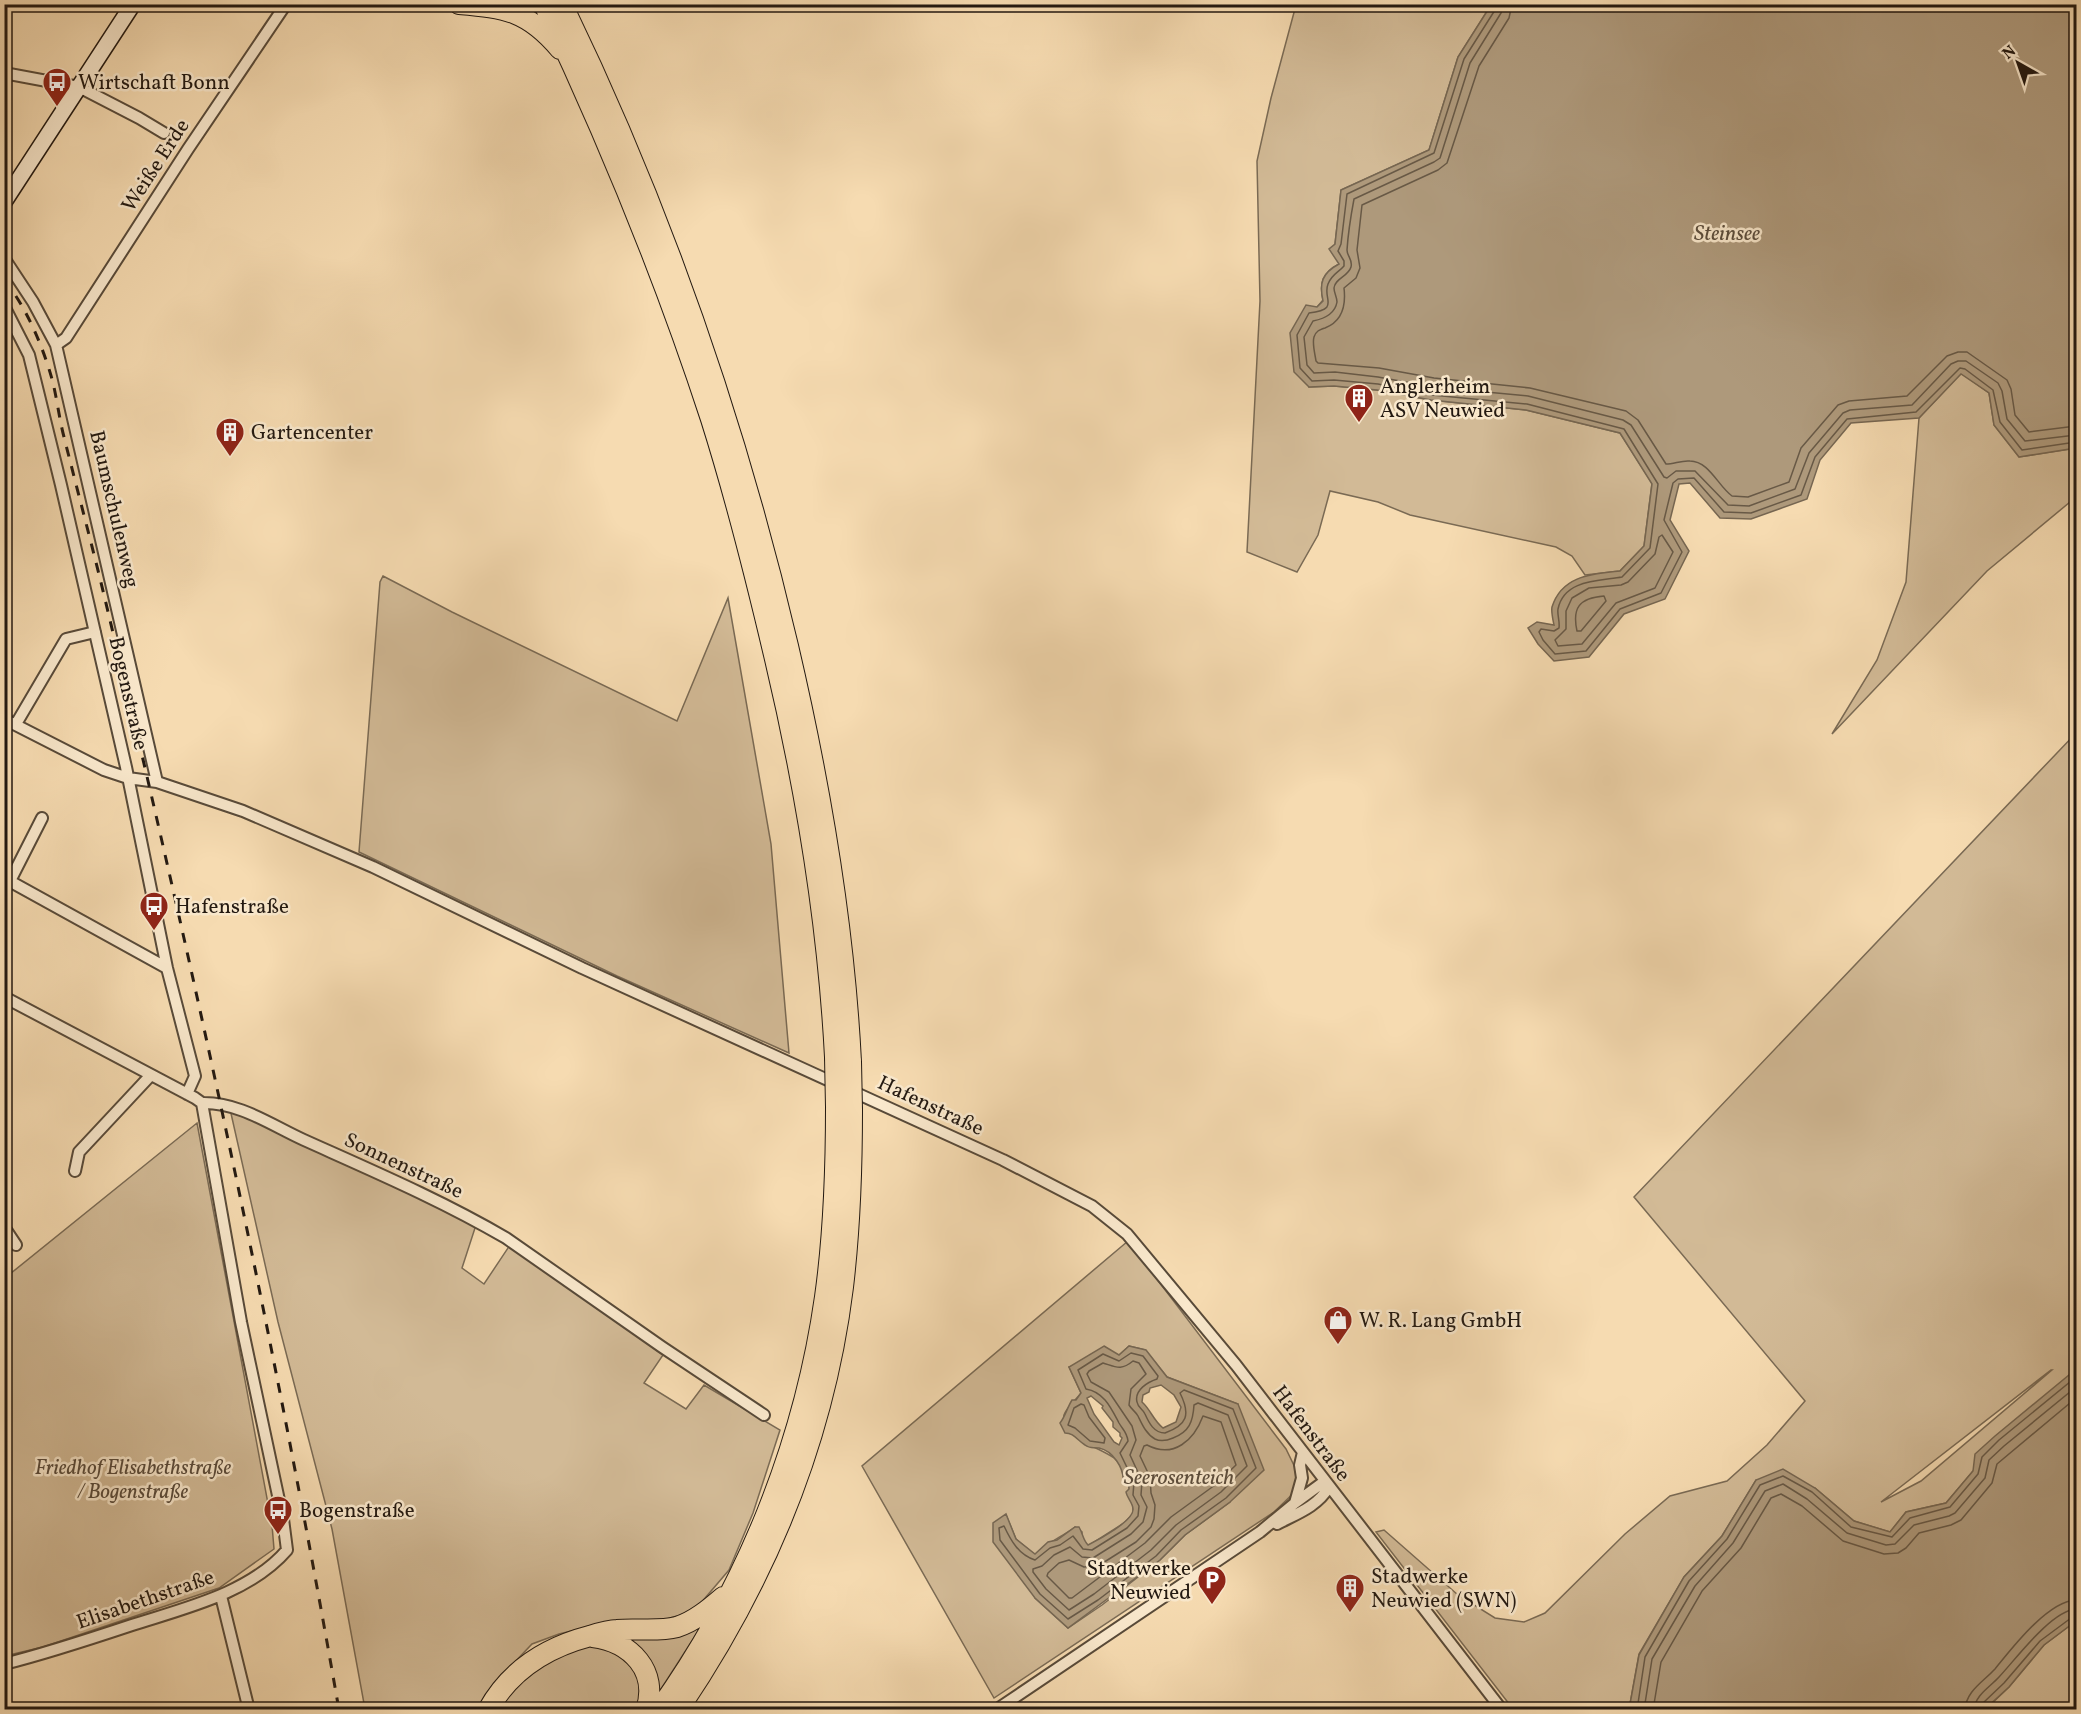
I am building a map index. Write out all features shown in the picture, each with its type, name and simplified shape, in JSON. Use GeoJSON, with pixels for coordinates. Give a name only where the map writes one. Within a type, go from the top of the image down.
{"type":"FeatureCollection","features":[{"type":"Feature","properties":{"kind":"highway"},"geometry":{"type":"LineString","coordinates":[[459,4],[497,8],[520,15],[579,59]]}},
{"type":"Feature","properties":{"kind":"highway"},"geometry":{"type":"LineString","coordinates":[[544,4],[579,59]]}},
{"type":"Feature","properties":{"kind":"highway"},"geometry":{"type":"LineString","coordinates":[[562,4],[615,164],[678,325],[711,419],[755,572],[805,803],[819,885],[843,1060],[850,1212],[843,1288],[828,1372],[796,1484],[772,1545],[735,1619],[678,1710]]}},
{"type":"Feature","properties":{"kind":"highway"},"geometry":{"type":"LineString","coordinates":[[578,4],[579,59]]}},
{"type":"Feature","properties":{"kind":"highway"},"geometry":{"type":"LineString","coordinates":[[659,1710],[690,1663],[732,1590],[760,1531],[782,1473],[813,1362],[825,1295],[844,1108]]}},
{"type":"Feature","properties":{"kind":"highway"},"geometry":{"type":"LineString","coordinates":[[488,1710],[507,1683],[529,1664],[562,1644],[615,1630],[666,1629],[678,1626],[702,1614],[732,1590]]}},
{"type":"Feature","properties":{"kind":"highway"},"geometry":{"type":"LineString","coordinates":[[588,1636],[612,1641],[636,1656],[649,1682],[650,1694],[646,1710]]}},
{"type":"Feature","properties":{"kind":"main road"},"geometry":{"type":"LineString","coordinates":[[4,202],[133,4]]}},
{"type":"Feature","properties":{"kind":"street","name":"Weiße Erde"},"geometry":{"type":"LineString","coordinates":[[56,345],[66,338],[286,4]]}},
{"type":"Feature","properties":{"kind":"street"},"geometry":{"type":"LineString","coordinates":[[4,73],[79,87],[139,118],[164,134]]}},
{"type":"Feature","properties":{"kind":"street","name":"Baumschulenweg"},"geometry":{"type":"LineString","coordinates":[[4,258],[33,302],[56,345],[157,782]]}},
{"type":"Feature","properties":{"kind":"street","name":"Bogenstraße"},"geometry":{"type":"LineString","coordinates":[[4,306],[17,327],[31,363],[62,485],[128,778],[167,968],[195,1076],[187,1094]]}},
{"type":"Feature","properties":{"kind":"street"},"geometry":{"type":"LineString","coordinates":[[16,724],[66,639],[95,632]]}},
{"type":"Feature","properties":{"kind":"street","name":"Hafenstraße"},"geometry":{"type":"LineString","coordinates":[[4,719],[104,770],[128,778],[157,782],[243,811],[373,867],[582,968],[1003,1160],[1092,1206],[1127,1234],[1236,1365],[1502,1710]]}},
{"type":"Feature","properties":{"kind":"street"},"geometry":{"type":"LineString","coordinates":[[42,818],[7,880],[167,968]]}},
{"type":"Feature","properties":{"kind":"street","name":"Sonnenstraße"},"geometry":{"type":"LineString","coordinates":[[4,997],[202,1103],[220,1103],[258,1117],[301,1139],[432,1197],[483,1225],[506,1238],[764,1415]]}},
{"type":"Feature","properties":{"kind":"street"},"geometry":{"type":"LineString","coordinates":[[75,1171],[79,1152],[150,1076]]}},
{"type":"Feature","properties":{"kind":"street","name":"Elisabethstraße"},"geometry":{"type":"LineString","coordinates":[[4,1664],[46,1654],[221,1596],[275,1564],[287,1550],[283,1519],[242,1322],[202,1103]]}},
{"type":"Feature","properties":{"kind":"street"},"geometry":{"type":"LineString","coordinates":[[4,1227],[16,1245]]}},
{"type":"Feature","properties":{"kind":"street"},"geometry":{"type":"LineString","coordinates":[[1295,1503],[1302,1478],[1300,1465],[1303,1452]]}},
{"type":"Feature","properties":{"kind":"street"},"geometry":{"type":"LineString","coordinates":[[996,1710],[1260,1532],[1295,1503],[1327,1484]]}},
{"type":"Feature","properties":{"kind":"street"},"geometry":{"type":"LineString","coordinates":[[1260,1532],[1315,1504],[1323,1497],[1327,1484]]}},
{"type":"Feature","properties":{"kind":"street"},"geometry":{"type":"LineString","coordinates":[[221,1596],[249,1710]]}},
{"type":"Feature","properties":{"kind":"green space"},"geometry":{"type":"Polygon","coordinates":[[[1296,5],[1491,5],[1458,57],[1429,150],[1341,190],[1335,244],[1339,264],[1323,279],[1321,288],[1323,300],[1317,307],[1309,387],[1334,386],[1377,390],[1431,400],[1526,410],[1620,433],[1652,483],[1644,546],[1620,571],[1585,575],[1572,556],[1556,547],[1410,515],[1378,502],[1330,491],[1318,535],[1297,572],[1247,552],[1260,301],[1257,161],[1296,5]]]}},
{"type":"Feature","properties":{"kind":"green space"},"geometry":{"type":"Polygon","coordinates":[[[1961,373],[1989,393],[1994,425],[2019,457],[2076,448],[2076,497],[1987,571],[1832,734],[1877,660],[1906,582],[1919,418],[1961,373]]]}},
{"type":"Feature","properties":{"kind":"green space"},"geometry":{"type":"Polygon","coordinates":[[[383,576],[677,721],[728,598],[771,844],[789,1053],[617,976],[359,852],[380,582],[383,576]]]}},
{"type":"Feature","properties":{"kind":"green space"},"geometry":{"type":"Polygon","coordinates":[[[2076,733],[2076,1370],[1973,1471],[1946,1503],[1906,1512],[1890,1532],[1854,1521],[1815,1488],[1756,1480],[1722,1536],[1684,1577],[1639,1654],[1631,1709],[1513,1709],[1376,1532],[1384,1530],[1458,1595],[1495,1618],[1524,1622],[1545,1613],[1625,1534],[1670,1496],[1727,1481],[1767,1445],[1805,1401],[1634,1197],[2076,733]],[[2052,1370],[1881,1502],[1921,1481],[2052,1370]]]}},
{"type":"Feature","properties":{"kind":"green space"},"geometry":{"type":"Polygon","coordinates":[[[230,1109],[476,1225],[462,1268],[484,1284],[510,1245],[663,1355],[644,1383],[686,1409],[704,1385],[780,1430],[753,1513],[729,1570],[694,1611],[653,1623],[596,1625],[559,1634],[532,1644],[512,1665],[479,1709],[365,1709],[332,1529],[278,1322],[230,1109]]]}},
{"type":"Feature","properties":{"kind":"green space","name":"Friedhof Elisabethstraße / Bogenstraße"},"geometry":{"type":"Polygon","coordinates":[[[197,1123],[272,1525],[274,1549],[219,1588],[43,1647],[5,1656],[5,1278],[197,1123]]]}},
{"type":"Feature","properties":{"kind":"green space"},"geometry":{"type":"Polygon","coordinates":[[[1128,1241],[1286,1449],[1303,1484],[1274,1512],[994,1698],[862,1466],[1128,1241]],[[1129,1346],[1119,1355],[1069,1367],[1081,1393],[1064,1415],[1064,1423],[1074,1436],[1108,1454],[1118,1462],[1128,1484],[1133,1514],[1124,1523],[1088,1546],[1082,1538],[1082,1532],[1075,1527],[1049,1543],[1035,1555],[1016,1539],[1006,1515],[1035,1598],[1068,1628],[1160,1560],[1185,1535],[1230,1502],[1238,1404],[1167,1377],[1145,1350],[1129,1346]]]}},
{"type":"Feature","properties":{"kind":"green space"},"geometry":{"type":"Polygon","coordinates":[[[708,1616],[652,1703],[653,1693],[611,1634],[708,1616]]]}},
{"type":"Feature","properties":{"kind":"green space"},"geometry":{"type":"Polygon","coordinates":[[[2076,1621],[2076,1709],[1985,1710],[2009,1687],[2044,1645],[2076,1621]]]}},
{"type":"Feature","properties":{"kind":"green space"},"geometry":{"type":"Polygon","coordinates":[[[602,1644],[639,1670],[640,1709],[496,1710],[519,1680],[571,1647],[602,1644]]]}},
{"type":"Feature","properties":{"kind":"water","name":"Steinsee"},"geometry":{"type":"Polygon","coordinates":[[[1491,5],[2076,5],[2076,448],[2019,457],[1994,425],[1989,393],[1961,374],[1919,418],[1851,423],[1820,460],[1807,499],[1751,519],[1720,518],[1690,483],[1679,484],[1670,520],[1689,551],[1665,599],[1624,614],[1589,657],[1554,661],[1538,644],[1528,628],[1537,622],[1554,625],[1552,607],[1563,588],[1571,582],[1589,575],[1620,571],[1644,546],[1652,484],[1620,433],[1526,410],[1431,400],[1377,390],[1334,386],[1309,387],[1294,372],[1290,333],[1306,305],[1317,307],[1323,301],[1321,289],[1323,279],[1339,264],[1329,249],[1335,244],[1341,190],[1429,150],[1458,57],[1491,5]]]}},
{"type":"Feature","properties":{"kind":"water","name":"Seerosenteich"},"geometry":{"type":"Polygon","coordinates":[[[1104,1346],[1119,1355],[1129,1346],[1146,1350],[1167,1377],[1238,1404],[1264,1470],[1230,1502],[1185,1535],[1160,1560],[1068,1628],[1035,1598],[993,1542],[993,1523],[1006,1514],[1016,1539],[1035,1554],[1048,1542],[1057,1540],[1075,1527],[1079,1527],[1088,1545],[1115,1530],[1132,1514],[1133,1507],[1126,1492],[1129,1484],[1123,1481],[1122,1471],[1117,1461],[1104,1450],[1088,1447],[1073,1435],[1065,1433],[1060,1423],[1072,1400],[1076,1400],[1081,1393],[1069,1367],[1104,1346]],[[1161,1385],[1150,1388],[1149,1392],[1143,1395],[1142,1402],[1163,1428],[1176,1422],[1181,1407],[1174,1395],[1161,1385]],[[1091,1396],[1087,1398],[1094,1414],[1114,1442],[1119,1445],[1122,1438],[1120,1433],[1113,1427],[1113,1422],[1102,1408],[1103,1406],[1091,1396]]]}},
{"type":"Feature","properties":{"kind":"water"},"geometry":{"type":"Polygon","coordinates":[[[2075,1370],[2076,1621],[2044,1645],[2009,1687],[1985,1709],[1631,1709],[1639,1655],[1684,1577],[1722,1536],[1756,1480],[1783,1469],[1815,1488],[1854,1521],[1890,1532],[1906,1512],[1946,1503],[1973,1471],[1975,1454],[2075,1370]]]}},
{"type":"Feature","properties":{"kind":"railway"},"geometry":{"type":"LineString","coordinates":[[4,280],[20,302],[33,327],[52,379],[62,430],[104,594],[173,888],[261,1298],[339,1710]]}},
{"type":"Feature","properties":{"kind":"place","name":"Wirtschaft Bonn"},"geometry":{"type":"Point","coordinates":[57,108]}},
{"type":"Feature","properties":{"kind":"place","name":"Anglerheim ASV Neuwied"},"geometry":{"type":"Point","coordinates":[1359,424]}},
{"type":"Feature","properties":{"kind":"place","name":"Gartencenter"},"geometry":{"type":"Point","coordinates":[230,458]}},
{"type":"Feature","properties":{"kind":"place","name":"Hafenstraße"},"geometry":{"type":"Point","coordinates":[154,932]}},
{"type":"Feature","properties":{"kind":"place","name":"W. R. Lang GmbH"},"geometry":{"type":"Point","coordinates":[1338,1346]}},
{"type":"Feature","properties":{"kind":"place","name":"Bogenstraße"},"geometry":{"type":"Point","coordinates":[278,1536]}},
{"type":"Feature","properties":{"kind":"place","name":"Stadtwerke Neuwied"},"geometry":{"type":"Point","coordinates":[1212,1606]}},
{"type":"Feature","properties":{"kind":"place","name":"Stadwerke Neuwied (SWN)"},"geometry":{"type":"Point","coordinates":[1350,1614]}}]}
